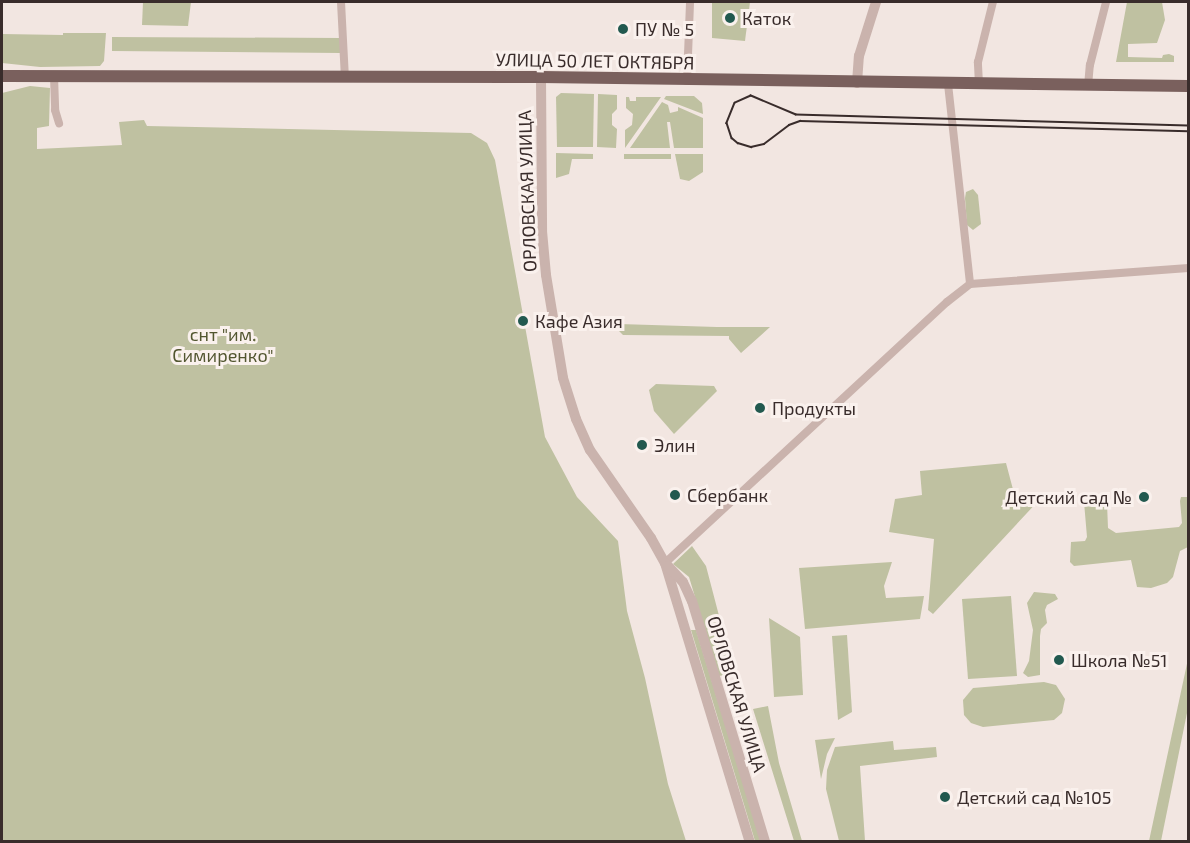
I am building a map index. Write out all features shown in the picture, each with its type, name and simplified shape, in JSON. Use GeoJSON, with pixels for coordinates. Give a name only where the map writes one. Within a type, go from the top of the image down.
{"type":"FeatureCollection","features":[{"type":"Feature","properties":{"kind":"main road","name":"УЛИЦА 50 ЛЕТ ОКТЯБРЯ"},"geometry":{"type":"LineString","coordinates":[[2,75],[541,77],[687,81],[1188,86]]}},
{"type":"Feature","properties":{"kind":"street"},"geometry":{"type":"LineString","coordinates":[[341,2],[345,78]]}},
{"type":"Feature","properties":{"kind":"street"},"geometry":{"type":"LineString","coordinates":[[687,81],[690,2]]}},
{"type":"Feature","properties":{"kind":"street"},"geometry":{"type":"LineString","coordinates":[[857,83],[859,56],[876,2]]}},
{"type":"Feature","properties":{"kind":"street"},"geometry":{"type":"LineString","coordinates":[[979,84],[978,62],[993,2]]}},
{"type":"Feature","properties":{"kind":"street"},"geometry":{"type":"LineString","coordinates":[[1088,86],[1090,65],[1106,2]]}},
{"type":"Feature","properties":{"kind":"street"},"geometry":{"type":"LineString","coordinates":[[54,76],[55,110],[59,123]]}},
{"type":"Feature","properties":{"kind":"street","name":"ОРЛОВСКАЯ УЛИЦА"},"geometry":{"type":"LineString","coordinates":[[541,77],[542,231],[546,275],[563,378],[576,419],[590,450],[651,538],[665,563],[750,842]]}},
{"type":"Feature","properties":{"kind":"street"},"geometry":{"type":"LineString","coordinates":[[948,84],[970,284]]}},
{"type":"Feature","properties":{"kind":"street"},"geometry":{"type":"LineString","coordinates":[[665,563],[970,284],[1188,268]]}},
{"type":"Feature","properties":{"kind":"street","name":"ОРЛОВСКАЯ УЛИЦА"},"geometry":{"type":"LineString","coordinates":[[665,563],[682,582],[692,602],[765,842]]}},
{"type":"Feature","properties":{"kind":"green space"},"geometry":{"type":"Polygon","coordinates":[[[143,2],[191,2],[188,26],[142,25],[143,2]]]}},
{"type":"Feature","properties":{"kind":"green space","name":"Каток"},"geometry":{"type":"Polygon","coordinates":[[[712,2],[750,2],[745,41],[712,38],[712,2]]]}},
{"type":"Feature","properties":{"kind":"green space"},"geometry":{"type":"Polygon","coordinates":[[[1127,2],[1162,2],[1165,20],[1157,43],[1128,44],[1128,57],[1162,58],[1163,55],[1169,54],[1174,56],[1174,62],[1116,62],[1127,2]]]}},
{"type":"Feature","properties":{"kind":"green space"},"geometry":{"type":"Polygon","coordinates":[[[63,33],[106,33],[104,61],[100,66],[40,67],[2,63],[2,34],[63,35],[63,33]]]}},
{"type":"Feature","properties":{"kind":"green space"},"geometry":{"type":"Polygon","coordinates":[[[112,37],[341,38],[341,53],[112,51],[112,37]]]}},
{"type":"Feature","properties":{"kind":"green space","name":"снт \"им. Симиренко\""},"geometry":{"type":"Polygon","coordinates":[[[30,86],[50,88],[49,126],[37,128],[37,149],[122,145],[119,122],[144,120],[147,126],[471,133],[487,143],[495,160],[545,437],[577,497],[618,541],[627,611],[645,678],[668,784],[686,841],[2,841],[2,93],[30,86]]]}},
{"type":"Feature","properties":{"kind":"green space"},"geometry":{"type":"Polygon","coordinates":[[[561,93],[594,94],[593,147],[557,147],[556,97],[561,93]]]}},
{"type":"Feature","properties":{"kind":"green space"},"geometry":{"type":"Polygon","coordinates":[[[598,94],[617,95],[617,109],[612,114],[612,125],[617,129],[616,148],[597,147],[598,94]]]}},
{"type":"Feature","properties":{"kind":"green space"},"geometry":{"type":"Polygon","coordinates":[[[666,96],[694,96],[702,103],[703,114],[664,99],[666,96]]]}},
{"type":"Feature","properties":{"kind":"green space"},"geometry":{"type":"Polygon","coordinates":[[[626,97],[629,97],[630,101],[636,101],[636,97],[661,97],[625,148],[625,130],[632,125],[633,114],[626,108],[626,97]]]}},
{"type":"Feature","properties":{"kind":"green space"},"geometry":{"type":"Polygon","coordinates":[[[662,102],[668,105],[670,113],[678,111],[678,107],[703,118],[703,148],[674,148],[670,122],[667,122],[670,148],[630,148],[662,102]]]}},
{"type":"Feature","properties":{"kind":"green space"},"geometry":{"type":"Polygon","coordinates":[[[556,153],[593,154],[593,159],[572,159],[569,174],[556,178],[556,153]]]}},
{"type":"Feature","properties":{"kind":"green space"},"geometry":{"type":"Polygon","coordinates":[[[624,154],[671,154],[671,159],[624,159],[624,154]]]}},
{"type":"Feature","properties":{"kind":"green space"},"geometry":{"type":"Polygon","coordinates":[[[675,154],[703,154],[703,172],[689,181],[680,179],[675,154]]]}},
{"type":"Feature","properties":{"kind":"green space"},"geometry":{"type":"Polygon","coordinates":[[[973,189],[978,195],[981,224],[973,230],[967,225],[965,198],[966,192],[973,189]]]}},
{"type":"Feature","properties":{"kind":"green space"},"geometry":{"type":"Polygon","coordinates":[[[619,324],[770,327],[741,353],[729,336],[623,335],[619,331],[619,324]]]}},
{"type":"Feature","properties":{"kind":"green space"},"geometry":{"type":"Polygon","coordinates":[[[656,384],[714,386],[717,391],[674,434],[654,411],[649,390],[656,384]]]}},
{"type":"Feature","properties":{"kind":"green space"},"geometry":{"type":"Polygon","coordinates":[[[1006,463],[1015,497],[1042,493],[1040,499],[933,614],[928,610],[934,539],[889,532],[895,499],[922,495],[920,471],[1006,463]]]}},
{"type":"Feature","properties":{"kind":"green space"},"geometry":{"type":"Polygon","coordinates":[[[1090,495],[1107,503],[1108,528],[1116,533],[1179,527],[1182,523],[1181,497],[1188,497],[1188,547],[1180,551],[1173,577],[1167,583],[1151,588],[1137,587],[1131,560],[1074,566],[1070,562],[1071,542],[1085,541],[1087,537],[1084,502],[1090,495]]]}},
{"type":"Feature","properties":{"kind":"green space"},"geometry":{"type":"Polygon","coordinates":[[[692,546],[706,566],[734,673],[719,676],[689,577],[673,564],[692,546]]]}},
{"type":"Feature","properties":{"kind":"green space"},"geometry":{"type":"Polygon","coordinates":[[[892,562],[884,586],[886,598],[924,596],[920,619],[805,629],[799,568],[892,562]]]}},
{"type":"Feature","properties":{"kind":"green space"},"geometry":{"type":"Polygon","coordinates":[[[1034,592],[1055,594],[1058,599],[1047,605],[1045,610],[1047,623],[1041,629],[1040,636],[1040,675],[1028,677],[1023,673],[1029,661],[1033,630],[1027,603],[1034,592]]]}},
{"type":"Feature","properties":{"kind":"green space"},"geometry":{"type":"Polygon","coordinates":[[[1011,596],[1017,676],[968,679],[962,599],[1011,596]]]}},
{"type":"Feature","properties":{"kind":"green space"},"geometry":{"type":"Polygon","coordinates":[[[769,618],[800,637],[803,695],[774,697],[769,618]]]}},
{"type":"Feature","properties":{"kind":"green space"},"geometry":{"type":"Polygon","coordinates":[[[691,630],[696,630],[761,841],[755,841],[691,630]]]}},
{"type":"Feature","properties":{"kind":"green space"},"geometry":{"type":"Polygon","coordinates":[[[847,635],[852,712],[838,720],[832,636],[847,635]]]}},
{"type":"Feature","properties":{"kind":"green space"},"geometry":{"type":"Polygon","coordinates":[[[1188,659],[1188,708],[1161,841],[1149,841],[1188,659]]]}},
{"type":"Feature","properties":{"kind":"green space"},"geometry":{"type":"Polygon","coordinates":[[[1044,682],[1056,685],[1065,699],[1062,713],[1054,720],[983,727],[971,723],[964,715],[963,700],[973,688],[1044,682]]]}},
{"type":"Feature","properties":{"kind":"green space"},"geometry":{"type":"Polygon","coordinates":[[[768,706],[779,763],[802,841],[794,841],[753,709],[768,706]]]}},
{"type":"Feature","properties":{"kind":"green space"},"geometry":{"type":"Polygon","coordinates":[[[835,738],[827,754],[821,779],[815,740],[835,738]]]}},
{"type":"Feature","properties":{"kind":"green space"},"geometry":{"type":"Polygon","coordinates":[[[893,741],[894,750],[936,747],[937,757],[860,766],[865,841],[839,841],[826,789],[827,770],[835,747],[893,741]]]}},
{"type":"Feature","properties":{"kind":"tram line"},"geometry":{"type":"LineString","coordinates":[[1188,126],[796,115],[751,96],[735,103],[727,123],[732,138],[738,143],[751,147],[764,144],[789,125],[800,121],[1188,131]]}},
{"type":"Feature","properties":{"kind":"place","name":"Каток"},"geometry":{"type":"Point","coordinates":[730,18]}},
{"type":"Feature","properties":{"kind":"place","name":"ПУ № 5"},"geometry":{"type":"Point","coordinates":[623,29]}},
{"type":"Feature","properties":{"kind":"place","name":"Кафе Азия"},"geometry":{"type":"Point","coordinates":[523,321]}},
{"type":"Feature","properties":{"kind":"place","name":"Продукты"},"geometry":{"type":"Point","coordinates":[760,408]}},
{"type":"Feature","properties":{"kind":"place","name":"Элин"},"geometry":{"type":"Point","coordinates":[642,445]}},
{"type":"Feature","properties":{"kind":"place","name":"Сбербанк"},"geometry":{"type":"Point","coordinates":[675,495]}},
{"type":"Feature","properties":{"kind":"place","name":"Детский сад №"},"geometry":{"type":"Point","coordinates":[1144,497]}},
{"type":"Feature","properties":{"kind":"place","name":"Школа №51"},"geometry":{"type":"Point","coordinates":[1059,660]}},
{"type":"Feature","properties":{"kind":"place","name":"Детский сад №105"},"geometry":{"type":"Point","coordinates":[945,797]}}]}
